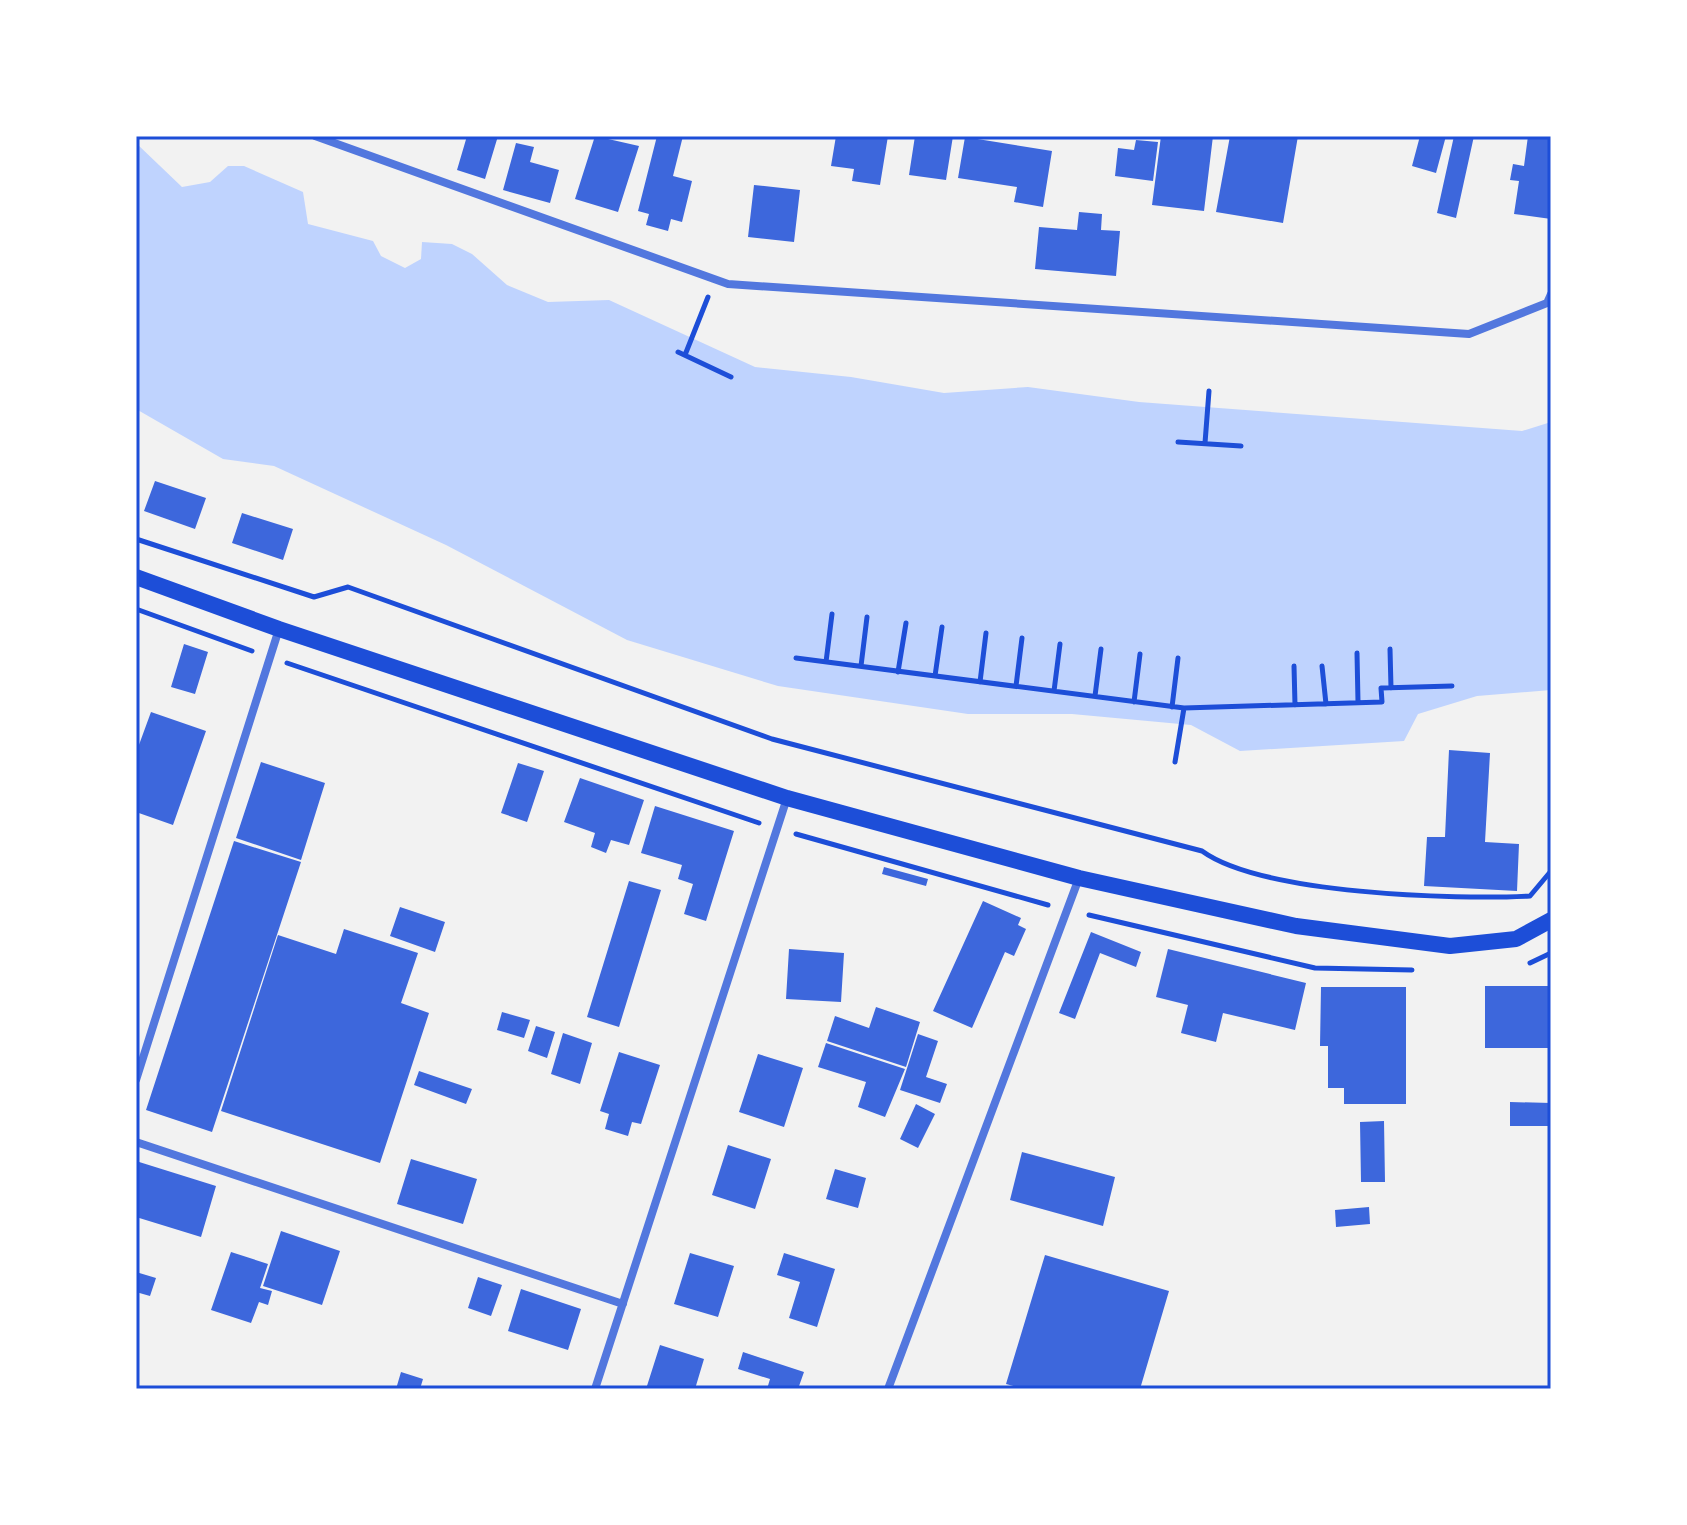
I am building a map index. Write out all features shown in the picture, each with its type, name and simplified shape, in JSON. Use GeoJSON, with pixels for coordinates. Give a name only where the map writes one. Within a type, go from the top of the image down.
{"type":"FeatureCollection","features":[{"type":"Feature","properties":{"kind":"main road"},"geometry":{"type":"LineString","coordinates":[[136,577],[279,629],[787,798],[1079,878],[1296,926],[1450,946],[1516,939],[1551,920]]}},
{"type":"Feature","properties":{"kind":"street"},"geometry":{"type":"LineString","coordinates":[[315,136],[728,284],[1469,334],[1547,303],[1551,294]]}},
{"type":"Feature","properties":{"kind":"street"},"geometry":{"type":"LineString","coordinates":[[136,1080],[279,629]]}},
{"type":"Feature","properties":{"kind":"street"},"geometry":{"type":"LineString","coordinates":[[595,1389],[787,798]]}},
{"type":"Feature","properties":{"kind":"street"},"geometry":{"type":"LineString","coordinates":[[888,1389],[1079,878]]}},
{"type":"Feature","properties":{"kind":"street"},"geometry":{"type":"LineString","coordinates":[[136,1142],[623,1304]]}},
{"type":"Feature","properties":{"kind":"path"},"geometry":{"type":"LineString","coordinates":[[685,355],[700,318]]}},
{"type":"Feature","properties":{"kind":"path"},"geometry":{"type":"LineString","coordinates":[[678,352],[731,377]]}},
{"type":"Feature","properties":{"kind":"path"},"geometry":{"type":"LineString","coordinates":[[1205,443],[1209,391]]}},
{"type":"Feature","properties":{"kind":"path"},"geometry":{"type":"LineString","coordinates":[[1178,442],[1241,446]]}},
{"type":"Feature","properties":{"kind":"path"},"geometry":{"type":"LineString","coordinates":[[136,539],[314,597],[348,587],[772,739],[1202,851],[1221,864],[1271,880],[1470,899],[1530,896],[1551,871]]}},
{"type":"Feature","properties":{"kind":"path"},"geometry":{"type":"LineString","coordinates":[[826,662],[832,614]]}},
{"type":"Feature","properties":{"kind":"path"},"geometry":{"type":"LineString","coordinates":[[861,666],[867,617]]}},
{"type":"Feature","properties":{"kind":"path"},"geometry":{"type":"LineString","coordinates":[[898,672],[906,623]]}},
{"type":"Feature","properties":{"kind":"path"},"geometry":{"type":"LineString","coordinates":[[935,676],[942,627]]}},
{"type":"Feature","properties":{"kind":"path"},"geometry":{"type":"LineString","coordinates":[[980,682],[986,633]]}},
{"type":"Feature","properties":{"kind":"path"},"geometry":{"type":"LineString","coordinates":[[1016,686],[1022,638]]}},
{"type":"Feature","properties":{"kind":"path"},"geometry":{"type":"LineString","coordinates":[[1054,691],[1060,644]]}},
{"type":"Feature","properties":{"kind":"path"},"geometry":{"type":"LineString","coordinates":[[1095,696],[1101,649]]}},
{"type":"Feature","properties":{"kind":"path"},"geometry":{"type":"LineString","coordinates":[[1390,649],[1391,688]]}},
{"type":"Feature","properties":{"kind":"path"},"geometry":{"type":"LineString","coordinates":[[1357,653],[1358,702]]}},
{"type":"Feature","properties":{"kind":"path"},"geometry":{"type":"LineString","coordinates":[[1134,702],[1140,654]]}},
{"type":"Feature","properties":{"kind":"path"},"geometry":{"type":"LineString","coordinates":[[796,658],[1184,708],[1382,702],[1381,688],[1452,686]]}},
{"type":"Feature","properties":{"kind":"path"},"geometry":{"type":"LineString","coordinates":[[1172,707],[1178,658]]}},
{"type":"Feature","properties":{"kind":"path"},"geometry":{"type":"LineString","coordinates":[[1294,666],[1295,705]]}},
{"type":"Feature","properties":{"kind":"path"},"geometry":{"type":"LineString","coordinates":[[1322,666],[1326,704]]}},
{"type":"Feature","properties":{"kind":"path"},"geometry":{"type":"LineString","coordinates":[[1175,762],[1184,708]]}},
{"type":"Feature","properties":{"kind":"water"},"geometry":{"type":"Polygon","coordinates":[[[136,143],[182,187],[210,182],[228,166],[244,166],[303,192],[308,224],[373,241],[381,256],[405,268],[421,259],[422,242],[452,244],[472,254],[507,285],[548,302],[609,300],[755,367],[851,377],[944,393],[1028,387],[1139,402],[1522,431],[1551,422],[1551,690],[1477,696],[1418,714],[1404,741],[1240,751],[1191,725],[1072,714],[968,714],[778,686],[627,640],[446,545],[274,466],[223,459],[136,409],[136,143]]]}},
{"type":"Feature","properties":{"kind":"building"},"geometry":{"type":"Polygon","coordinates":[[[467,136],[498,136],[485,179],[457,170],[467,136]]]}},
{"type":"Feature","properties":{"kind":"building"},"geometry":{"type":"Polygon","coordinates":[[[595,136],[639,146],[618,212],[575,199],[595,136]]]}},
{"type":"Feature","properties":{"kind":"building"},"geometry":{"type":"Polygon","coordinates":[[[657,136],[683,136],[673,176],[692,181],[682,222],[671,219],[668,231],[646,225],[649,214],[638,211],[657,136]]]}},
{"type":"Feature","properties":{"kind":"building"},"geometry":{"type":"Polygon","coordinates":[[[836,136],[888,136],[880,185],[852,181],[854,169],[831,166],[836,136]]]}},
{"type":"Feature","properties":{"kind":"building"},"geometry":{"type":"Polygon","coordinates":[[[915,136],[953,136],[946,180],[909,175],[915,136]]]}},
{"type":"Feature","properties":{"kind":"building"},"geometry":{"type":"Polygon","coordinates":[[[1161,136],[1213,136],[1204,211],[1152,205],[1161,136]]]}},
{"type":"Feature","properties":{"kind":"building"},"geometry":{"type":"Polygon","coordinates":[[[1230,136],[1298,136],[1283,223],[1216,212],[1230,136]]]}},
{"type":"Feature","properties":{"kind":"building"},"geometry":{"type":"Polygon","coordinates":[[[1420,136],[1446,136],[1436,173],[1412,166],[1420,136]]]}},
{"type":"Feature","properties":{"kind":"building"},"geometry":{"type":"Polygon","coordinates":[[[1454,136],[1474,136],[1456,218],[1437,213],[1454,136]]]}},
{"type":"Feature","properties":{"kind":"building"},"geometry":{"type":"Polygon","coordinates":[[[1528,136],[1551,136],[1551,219],[1514,214],[1519,181],[1510,180],[1513,164],[1524,166],[1528,136]]]}},
{"type":"Feature","properties":{"kind":"building"},"geometry":{"type":"Polygon","coordinates":[[[965,137],[1052,151],[1043,207],[1014,202],[1017,187],[958,178],[965,137]]]}},
{"type":"Feature","properties":{"kind":"building"},"geometry":{"type":"Polygon","coordinates":[[[1136,140],[1158,142],[1153,181],[1115,176],[1118,148],[1134,150],[1136,140]]]}},
{"type":"Feature","properties":{"kind":"building"},"geometry":{"type":"Polygon","coordinates":[[[516,143],[534,147],[530,162],[559,170],[550,203],[503,190],[516,143]]]}},
{"type":"Feature","properties":{"kind":"building"},"geometry":{"type":"Polygon","coordinates":[[[754,185],[800,190],[794,242],[748,237],[754,185]]]}},
{"type":"Feature","properties":{"kind":"building"},"geometry":{"type":"Polygon","coordinates":[[[1079,212],[1102,214],[1101,230],[1120,231],[1116,276],[1035,269],[1039,227],[1077,230],[1079,212]]]}},
{"type":"Feature","properties":{"kind":"building"},"geometry":{"type":"Polygon","coordinates":[[[155,481],[206,498],[195,529],[144,511],[155,481]]]}},
{"type":"Feature","properties":{"kind":"building"},"geometry":{"type":"Polygon","coordinates":[[[242,513],[293,529],[283,560],[232,543],[242,513]]]}},
{"type":"Feature","properties":{"kind":"building"},"geometry":{"type":"Polygon","coordinates":[[[184,644],[208,652],[195,694],[171,687],[184,644]]]}},
{"type":"Feature","properties":{"kind":"building"},"geometry":{"type":"Polygon","coordinates":[[[151,712],[206,731],[173,825],[136,812],[136,753],[151,712]]]}},
{"type":"Feature","properties":{"kind":"building"},"geometry":{"type":"Polygon","coordinates":[[[1449,750],[1490,753],[1485,842],[1519,844],[1517,891],[1424,886],[1427,837],[1445,837],[1449,750]]]}},
{"type":"Feature","properties":{"kind":"building"},"geometry":{"type":"Polygon","coordinates":[[[261,762],[325,783],[301,860],[236,838],[261,762]]]}},
{"type":"Feature","properties":{"kind":"building"},"geometry":{"type":"Polygon","coordinates":[[[518,763],[544,771],[527,822],[501,813],[518,763]]]}},
{"type":"Feature","properties":{"kind":"building"},"geometry":{"type":"Polygon","coordinates":[[[580,778],[644,800],[629,845],[611,840],[606,853],[591,847],[595,833],[564,822],[580,778]]]}},
{"type":"Feature","properties":{"kind":"building"},"geometry":{"type":"Polygon","coordinates":[[[655,806],[734,831],[706,921],[684,914],[693,884],[678,879],[682,865],[641,853],[655,806]]]}},
{"type":"Feature","properties":{"kind":"building"},"geometry":{"type":"Polygon","coordinates":[[[234,841],[301,862],[212,1132],[146,1110],[234,841]]]}},
{"type":"Feature","properties":{"kind":"building"},"geometry":{"type":"Polygon","coordinates":[[[884,867],[928,879],[926,886],[882,874],[884,867]]]}},
{"type":"Feature","properties":{"kind":"building"},"geometry":{"type":"Polygon","coordinates":[[[629,881],[661,890],[619,1027],[587,1017],[629,881]]]}},
{"type":"Feature","properties":{"kind":"building"},"geometry":{"type":"Polygon","coordinates":[[[983,901],[1021,918],[1018,925],[1026,929],[1014,956],[1005,952],[972,1028],[933,1011],[983,901]]]}},
{"type":"Feature","properties":{"kind":"building"},"geometry":{"type":"Polygon","coordinates":[[[400,907],[445,922],[435,952],[390,936],[400,907]]]}},
{"type":"Feature","properties":{"kind":"building"},"geometry":{"type":"Polygon","coordinates":[[[344,929],[418,953],[401,1003],[429,1013],[380,1163],[221,1111],[278,935],[336,954],[344,929]]]}},
{"type":"Feature","properties":{"kind":"building"},"geometry":{"type":"Polygon","coordinates":[[[1091,932],[1141,952],[1136,967],[1100,953],[1075,1019],[1059,1013],[1091,932]]]}},
{"type":"Feature","properties":{"kind":"building"},"geometry":{"type":"Polygon","coordinates":[[[789,949],[844,953],[841,1002],[786,999],[789,949]]]}},
{"type":"Feature","properties":{"kind":"building"},"geometry":{"type":"Polygon","coordinates":[[[1168,949],[1306,983],[1295,1030],[1223,1013],[1216,1042],[1181,1033],[1188,1005],[1156,997],[1168,949]]]}},
{"type":"Feature","properties":{"kind":"building"},"geometry":{"type":"Polygon","coordinates":[[[1485,986],[1551,986],[1551,1048],[1485,1048],[1485,986]]]}},
{"type":"Feature","properties":{"kind":"building"},"geometry":{"type":"Polygon","coordinates":[[[1321,987],[1406,987],[1406,1104],[1344,1104],[1344,1088],[1328,1088],[1328,1046],[1320,1046],[1321,987]]]}},
{"type":"Feature","properties":{"kind":"building"},"geometry":{"type":"Polygon","coordinates":[[[876,1007],[920,1022],[906,1067],[827,1041],[835,1016],[869,1028],[876,1007]]]}},
{"type":"Feature","properties":{"kind":"building"},"geometry":{"type":"Polygon","coordinates":[[[502,1012],[530,1020],[524,1038],[497,1030],[502,1012]]]}},
{"type":"Feature","properties":{"kind":"building"},"geometry":{"type":"Polygon","coordinates":[[[536,1026],[555,1032],[547,1058],[528,1051],[536,1026]]]}},
{"type":"Feature","properties":{"kind":"building"},"geometry":{"type":"Polygon","coordinates":[[[563,1033],[592,1043],[580,1084],[551,1074],[563,1033]]]}},
{"type":"Feature","properties":{"kind":"building"},"geometry":{"type":"Polygon","coordinates":[[[918,1034],[938,1041],[926,1077],[947,1084],[940,1103],[900,1090],[918,1034]]]}},
{"type":"Feature","properties":{"kind":"building"},"geometry":{"type":"Polygon","coordinates":[[[826,1043],[905,1069],[885,1117],[858,1107],[866,1082],[818,1067],[826,1043]]]}},
{"type":"Feature","properties":{"kind":"building"},"geometry":{"type":"Polygon","coordinates":[[[619,1052],[660,1065],[641,1124],[632,1122],[628,1136],[605,1129],[609,1114],[600,1111],[619,1052]]]}},
{"type":"Feature","properties":{"kind":"building"},"geometry":{"type":"Polygon","coordinates":[[[758,1054],[803,1068],[784,1127],[739,1112],[758,1054]]]}},
{"type":"Feature","properties":{"kind":"building"},"geometry":{"type":"Polygon","coordinates":[[[419,1071],[472,1089],[466,1104],[414,1085],[419,1071]]]}},
{"type":"Feature","properties":{"kind":"building"},"geometry":{"type":"Polygon","coordinates":[[[1510,1102],[1551,1103],[1551,1126],[1510,1126],[1510,1102]]]}},
{"type":"Feature","properties":{"kind":"building"},"geometry":{"type":"Polygon","coordinates":[[[916,1104],[935,1114],[918,1148],[900,1139],[916,1104]]]}},
{"type":"Feature","properties":{"kind":"building"},"geometry":{"type":"Polygon","coordinates":[[[1384,1121],[1385,1182],[1361,1182],[1360,1122],[1384,1121]]]}},
{"type":"Feature","properties":{"kind":"building"},"geometry":{"type":"Polygon","coordinates":[[[728,1145],[771,1159],[755,1209],[712,1195],[728,1145]]]}},
{"type":"Feature","properties":{"kind":"building"},"geometry":{"type":"Polygon","coordinates":[[[1022,1152],[1115,1177],[1103,1226],[1010,1200],[1022,1152]]]}},
{"type":"Feature","properties":{"kind":"building"},"geometry":{"type":"Polygon","coordinates":[[[411,1159],[477,1179],[463,1224],[397,1204],[411,1159]]]}},
{"type":"Feature","properties":{"kind":"building"},"geometry":{"type":"Polygon","coordinates":[[[136,1161],[216,1186],[201,1237],[136,1217],[136,1161]]]}},
{"type":"Feature","properties":{"kind":"building"},"geometry":{"type":"Polygon","coordinates":[[[835,1169],[866,1178],[858,1208],[826,1199],[835,1169]]]}},
{"type":"Feature","properties":{"kind":"building"},"geometry":{"type":"Polygon","coordinates":[[[1369,1207],[1370,1224],[1336,1227],[1335,1210],[1369,1207]]]}},
{"type":"Feature","properties":{"kind":"building"},"geometry":{"type":"Polygon","coordinates":[[[281,1231],[340,1251],[322,1305],[263,1286],[281,1231]]]}},
{"type":"Feature","properties":{"kind":"building"},"geometry":{"type":"Polygon","coordinates":[[[231,1252],[268,1264],[260,1288],[272,1291],[268,1305],[259,1302],[251,1323],[211,1310],[231,1252]]]}},
{"type":"Feature","properties":{"kind":"building"},"geometry":{"type":"Polygon","coordinates":[[[690,1253],[734,1266],[718,1317],[674,1304],[690,1253]]]}},
{"type":"Feature","properties":{"kind":"building"},"geometry":{"type":"Polygon","coordinates":[[[784,1253],[835,1269],[817,1327],[789,1318],[800,1282],[777,1275],[784,1253]]]}},
{"type":"Feature","properties":{"kind":"building"},"geometry":{"type":"Polygon","coordinates":[[[1045,1255],[1169,1291],[1140,1389],[1024,1389],[1006,1384],[1045,1255]]]}},
{"type":"Feature","properties":{"kind":"building"},"geometry":{"type":"Polygon","coordinates":[[[136,1272],[156,1278],[150,1296],[136,1292],[136,1272]]]}},
{"type":"Feature","properties":{"kind":"building"},"geometry":{"type":"Polygon","coordinates":[[[478,1277],[502,1285],[491,1316],[468,1308],[478,1277]]]}},
{"type":"Feature","properties":{"kind":"building"},"geometry":{"type":"Polygon","coordinates":[[[521,1289],[581,1309],[568,1350],[508,1331],[521,1289]]]}},
{"type":"Feature","properties":{"kind":"building"},"geometry":{"type":"Polygon","coordinates":[[[660,1345],[704,1359],[695,1389],[646,1389],[660,1345]]]}},
{"type":"Feature","properties":{"kind":"building"},"geometry":{"type":"Polygon","coordinates":[[[743,1352],[804,1372],[798,1389],[767,1389],[770,1379],[738,1369],[743,1352]]]}},
{"type":"Feature","properties":{"kind":"building"},"geometry":{"type":"Polygon","coordinates":[[[401,1372],[423,1379],[420,1389],[396,1389],[401,1372]]]}}]}
